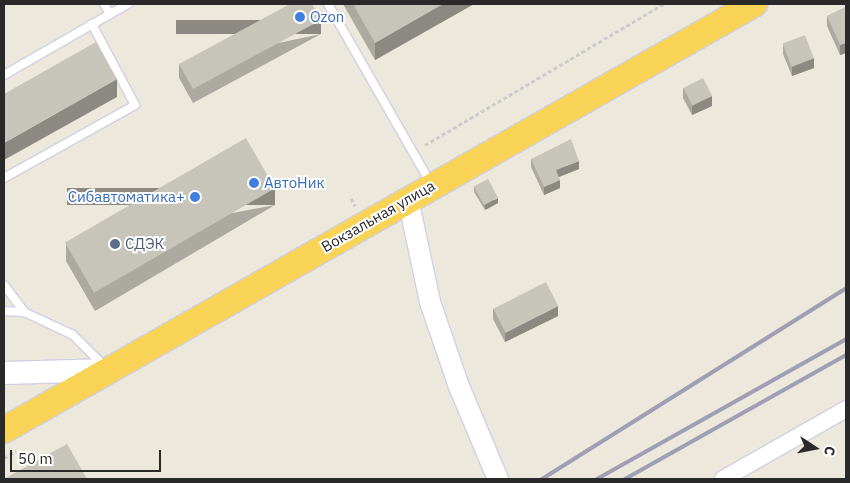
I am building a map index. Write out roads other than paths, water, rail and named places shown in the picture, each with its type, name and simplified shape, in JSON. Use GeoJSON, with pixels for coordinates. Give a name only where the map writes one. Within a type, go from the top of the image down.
{"type":"FeatureCollection","features":[{"type":"Feature","properties":{"kind":"highway","name":"Вокзальная улица"},"geometry":{"type":"LineString","coordinates":[[4,430],[754,4]]}},
{"type":"Feature","properties":{"kind":"main road"},"geometry":{"type":"LineString","coordinates":[[4,373],[108,370]]}},
{"type":"Feature","properties":{"kind":"street"},"geometry":{"type":"LineString","coordinates":[[408,199],[430,302],[458,384],[498,479]]}},
{"type":"Feature","properties":{"kind":"street"},"geometry":{"type":"LineString","coordinates":[[723,479],[846,409]]}},
{"type":"Feature","properties":{"kind":"lane"},"geometry":{"type":"LineString","coordinates":[[104,4],[110,14]]}},
{"type":"Feature","properties":{"kind":"lane"},"geometry":{"type":"LineString","coordinates":[[4,75],[128,4]]}},
{"type":"Feature","properties":{"kind":"lane"},"geometry":{"type":"LineString","coordinates":[[328,4],[432,186]]}},
{"type":"Feature","properties":{"kind":"lane"},"geometry":{"type":"LineString","coordinates":[[4,178],[135,105],[92,24]]}},
{"type":"Feature","properties":{"kind":"lane"},"geometry":{"type":"LineString","coordinates":[[4,285],[24,312]]}},
{"type":"Feature","properties":{"kind":"lane"},"geometry":{"type":"LineString","coordinates":[[4,311],[24,312],[73,335],[108,370]]}},
{"type":"Feature","properties":{"kind":"railway"},"geometry":{"type":"LineString","coordinates":[[542,479],[846,288]]}},
{"type":"Feature","properties":{"kind":"railway"},"geometry":{"type":"LineString","coordinates":[[597,479],[846,339]]}},
{"type":"Feature","properties":{"kind":"railway"},"geometry":{"type":"LineString","coordinates":[[625,479],[846,355]]}},
{"type":"Feature","properties":{"kind":"place","name":"Ozon"},"geometry":{"type":"Point","coordinates":[300,17]}},
{"type":"Feature","properties":{"kind":"place","name":"АвтоНик"},"geometry":{"type":"Point","coordinates":[254,183]}},
{"type":"Feature","properties":{"kind":"place","name":"Сибавтоматика+"},"geometry":{"type":"Point","coordinates":[195,197]}},
{"type":"Feature","properties":{"kind":"place","name":"СДЭК"},"geometry":{"type":"Point","coordinates":[115,244]}}]}
